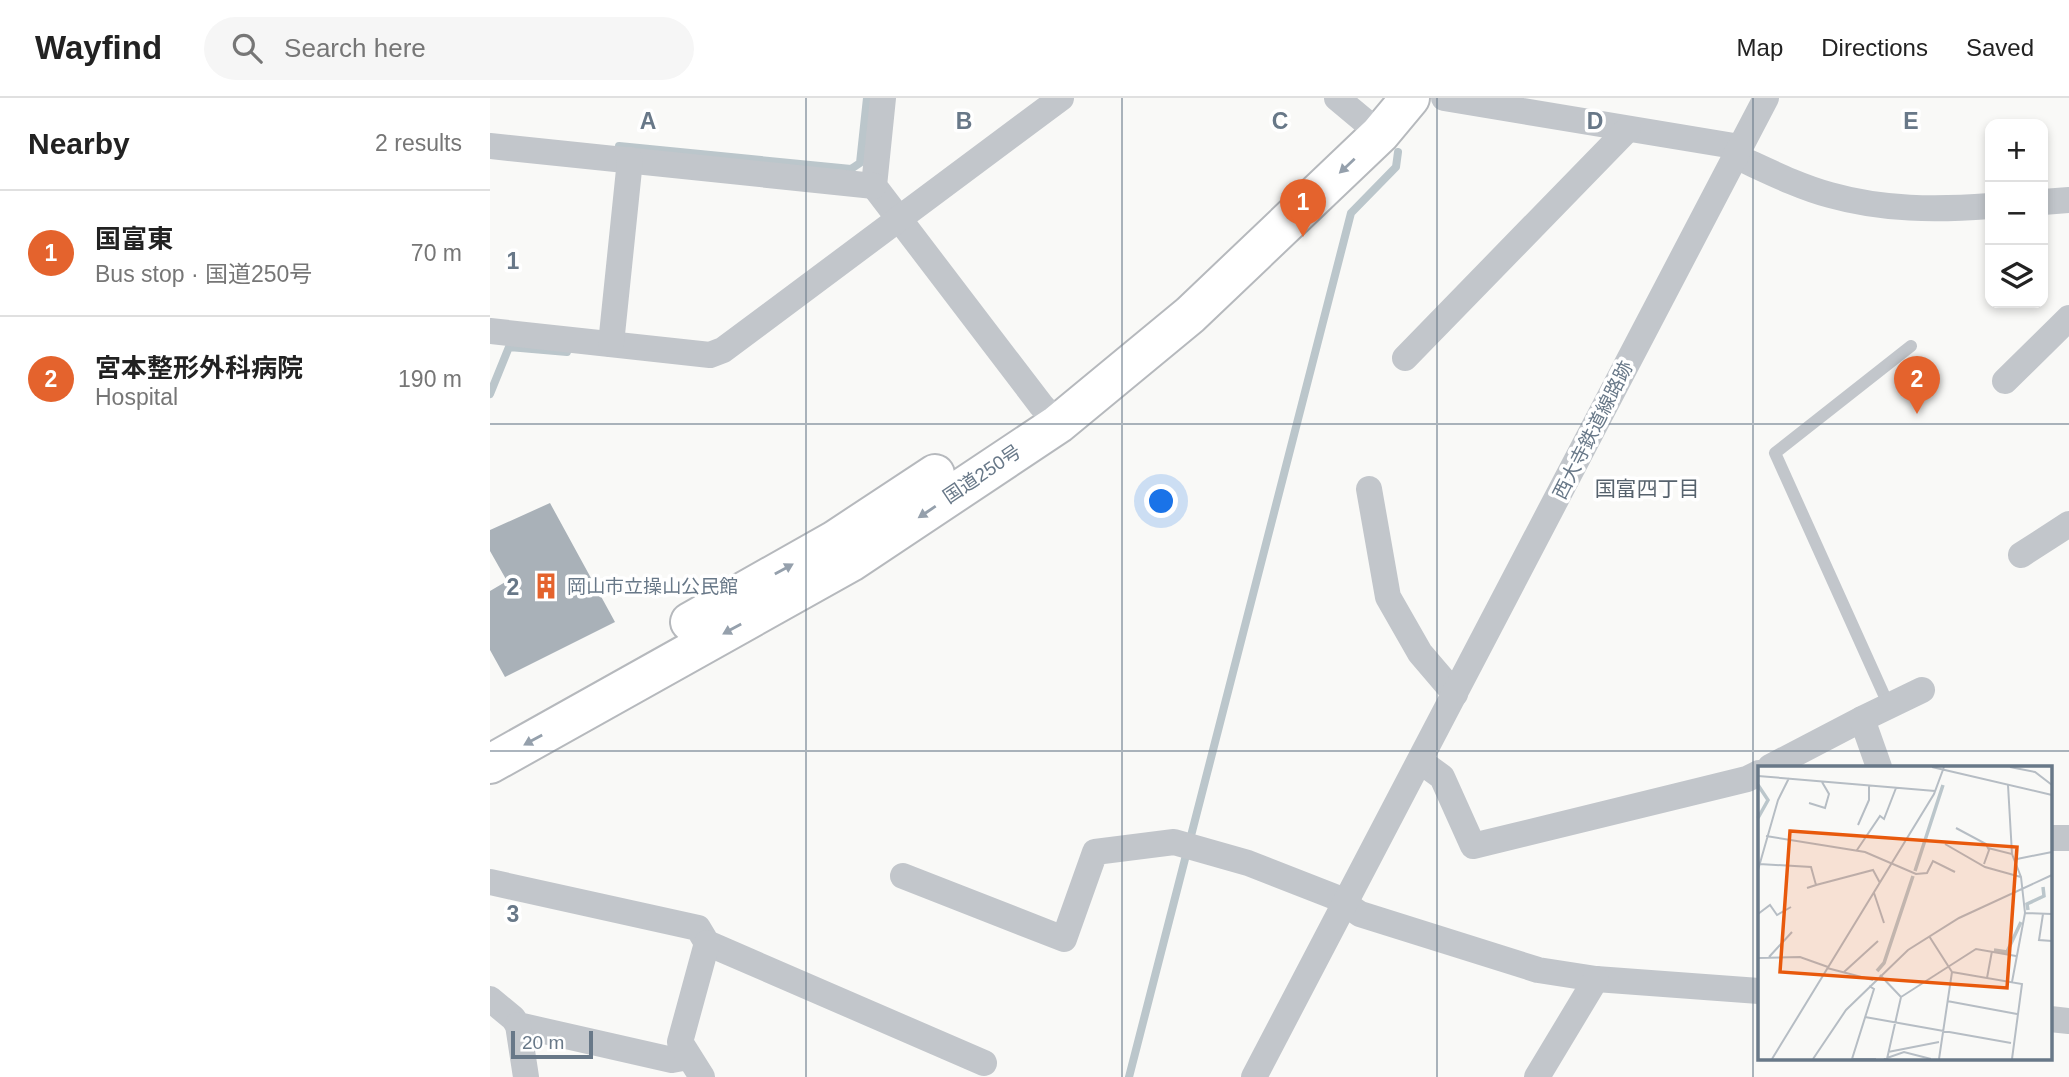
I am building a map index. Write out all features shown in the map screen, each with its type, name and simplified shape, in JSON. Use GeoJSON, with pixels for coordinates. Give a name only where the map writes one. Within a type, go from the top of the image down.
{"type":"FeatureCollection","features":[{"type":"Feature","properties":{"kind":"highway","name":"国道250号"},"geometry":{"type":"LineString","coordinates":[[490,764],[851,562],[1050,414],[1190,315],[1364,112],[1410,98]]}},
{"type":"Feature","properties":{"kind":"highway","name":"国道250号"},"geometry":{"type":"LineString","coordinates":[[490,735],[835,540],[1050,414]]}},
{"type":"Feature","properties":{"kind":"street"},"geometry":{"type":"LineString","coordinates":[[883,98],[874,186],[1050,414]]}},
{"type":"Feature","properties":{"kind":"street"},"geometry":{"type":"LineString","coordinates":[[490,331],[710,355],[723,351],[1060,98]]}},
{"type":"Feature","properties":{"kind":"street"},"geometry":{"type":"LineString","coordinates":[[1444,98],[1628,129],[1738,151],[1788,181],[1830,195],[1879,206],[1938,210],[1985,206]]}},
{"type":"Feature","properties":{"kind":"street","name":"西大寺鉄道線路跡"},"geometry":{"type":"LineString","coordinates":[[1254,1077],[1766,98]]}},
{"type":"Feature","properties":{"kind":"street"},"geometry":{"type":"LineString","coordinates":[[1405,358],[1628,129]]}},
{"type":"Feature","properties":{"kind":"street"},"geometry":{"type":"LineString","coordinates":[[490,146],[874,186]]}},
{"type":"Feature","properties":{"kind":"street"},"geometry":{"type":"LineString","coordinates":[[611,344],[630,160]]}},
{"type":"Feature","properties":{"kind":"street"},"geometry":{"type":"LineString","coordinates":[[2048,202],[2069,200]]}},
{"type":"Feature","properties":{"kind":"street"},"geometry":{"type":"LineString","coordinates":[[2005,381],[2069,318]]}},
{"type":"Feature","properties":{"kind":"street"},"geometry":{"type":"LineString","coordinates":[[1369,489],[1388,597],[1420,653],[1455,694]]}},
{"type":"Feature","properties":{"kind":"street"},"geometry":{"type":"LineString","coordinates":[[2021,555],[2069,524]]}},
{"type":"Feature","properties":{"kind":"street"},"geometry":{"type":"LineString","coordinates":[[1772,766],[1922,690]]}},
{"type":"Feature","properties":{"kind":"street"},"geometry":{"type":"LineString","coordinates":[[1862,719],[1880,766]]}},
{"type":"Feature","properties":{"kind":"street"},"geometry":{"type":"LineString","coordinates":[[1420,761],[1442,777],[1473,846],[1747,779],[1758,774]]}},
{"type":"Feature","properties":{"kind":"street"},"geometry":{"type":"LineString","coordinates":[[903,876],[1064,939],[1095,852],[1174,842],[1248,863],[1335,897],[1360,914],[1538,970],[1596,979],[1758,991]]}},
{"type":"Feature","properties":{"kind":"street"},"geometry":{"type":"LineString","coordinates":[[490,882],[698,928],[707,943],[985,1063]]}},
{"type":"Feature","properties":{"kind":"street"},"geometry":{"type":"LineString","coordinates":[[695,1067],[680,1042],[707,943]]}},
{"type":"Feature","properties":{"kind":"street"},"geometry":{"type":"LineString","coordinates":[[1537,1077],[1596,979]]}},
{"type":"Feature","properties":{"kind":"street"},"geometry":{"type":"LineString","coordinates":[[490,999],[518,1025],[526,1077]]}},
{"type":"Feature","properties":{"kind":"street"},"geometry":{"type":"LineString","coordinates":[[518,1025],[695,1067]]}},
{"type":"Feature","properties":{"kind":"lane"},"geometry":{"type":"LineString","coordinates":[[1889,706],[1775,453],[1912,346]]}},
{"type":"Feature","properties":{"kind":"building","name":"岡山市立操山公民館"},"geometry":{"type":"Polygon","coordinates":[[[550,503],[615,622],[505,677],[490,650],[490,591],[507,581],[490,551],[490,530],[550,503]]]}},
{"type":"Feature","properties":{"kind":"waterway"},"geometry":{"type":"LineString","coordinates":[[619,148],[851,169],[860,163],[867,98]]}},
{"type":"Feature","properties":{"kind":"waterway"},"geometry":{"type":"LineString","coordinates":[[1129,1077],[1351,213],[1396,167],[1398,152]]}},
{"type":"Feature","properties":{"kind":"waterway"},"geometry":{"type":"LineString","coordinates":[[490,394],[509,347],[567,352]]}},
{"type":"Feature","properties":{"kind":"place","name":"国富東"},"geometry":{"type":"Point","coordinates":[1303,237]}},
{"type":"Feature","properties":{"kind":"place","name":"宮本整形外科病院"},"geometry":{"type":"Point","coordinates":[1917,414]}},
{"type":"Feature","properties":{"kind":"place","name":"岡山市立操山公民館"},"geometry":{"type":"Point","coordinates":[546,586]}},
{"type":"Feature","properties":{"kind":"district","name":"国富四丁目"},"geometry":{"type":"Point","coordinates":[1647,488]}}]}
